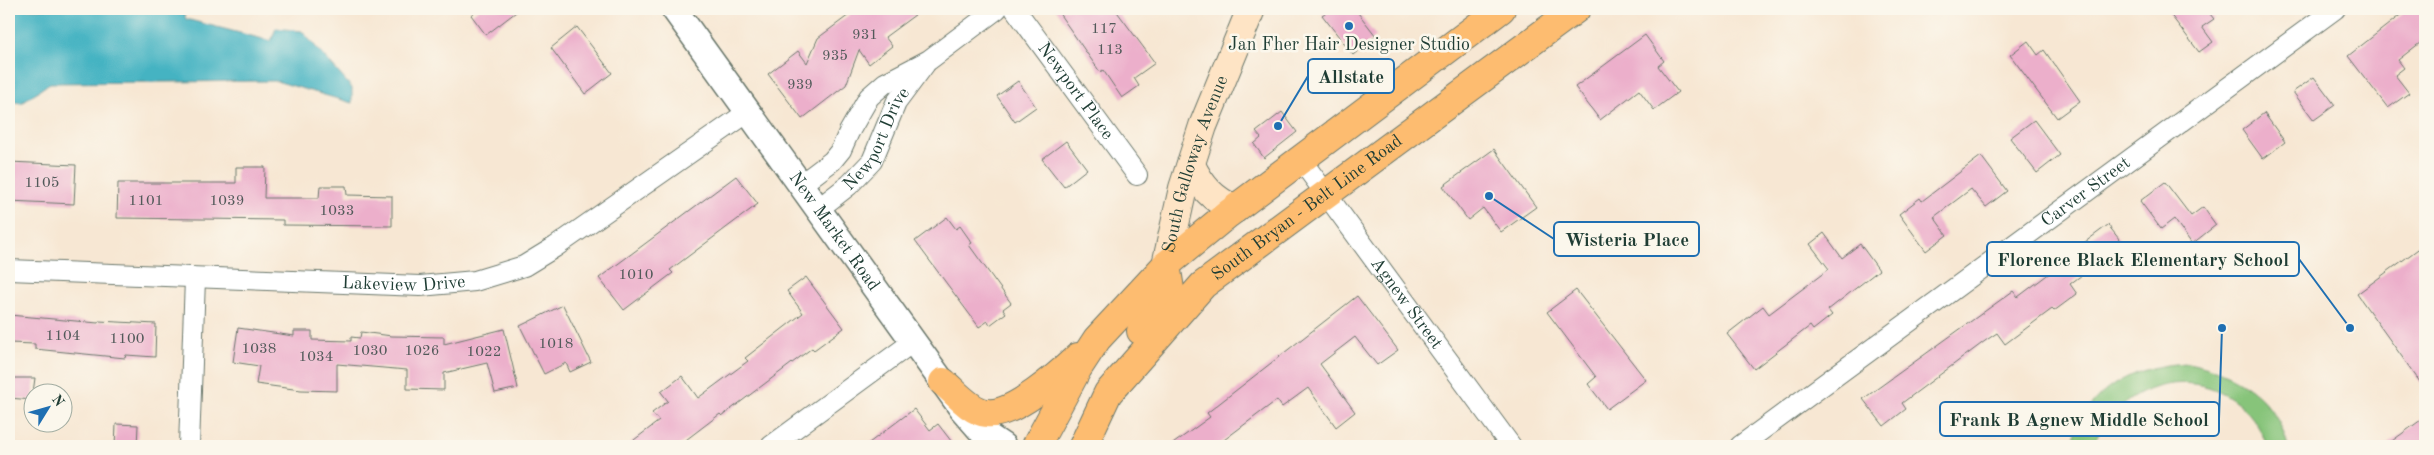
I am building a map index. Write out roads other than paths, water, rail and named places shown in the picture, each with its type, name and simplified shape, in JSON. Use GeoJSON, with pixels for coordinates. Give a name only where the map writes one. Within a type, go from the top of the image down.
{"type":"FeatureCollection","features":[{"type":"Feature","properties":{"kind":"main road","name":"South Galloway Avenue"},"geometry":{"type":"LineString","coordinates":[[1166,265],[1190,165],[1203,126],[1251,9]]}},
{"type":"Feature","properties":{"kind":"main road","name":"South Bryan - Belt Line Road"},"geometry":{"type":"LineString","coordinates":[[1083,446],[1108,393],[1203,285],[1576,9]]}},
{"type":"Feature","properties":{"kind":"main road"},"geometry":{"type":"LineString","coordinates":[[943,382],[976,409],[987,413],[1002,411],[1039,389],[1070,365],[1166,265],[1235,209],[1494,14],[1512,55]]}},
{"type":"Feature","properties":{"kind":"main road"},"geometry":{"type":"LineString","coordinates":[[1190,165],[1206,190],[1216,200],[1235,209]]}},
{"type":"Feature","properties":{"kind":"main road"},"geometry":{"type":"LineString","coordinates":[[1108,393],[1116,365],[1130,343],[1159,309],[1170,289],[1166,265]]}},
{"type":"Feature","properties":{"kind":"main road"},"geometry":{"type":"LineString","coordinates":[[1036,446],[1078,368],[1097,339]]}},
{"type":"Feature","properties":{"kind":"street","name":"New Market Road"},"geometry":{"type":"LineString","coordinates":[[674,9],[799,186],[962,409],[982,432],[1003,446]]}},
{"type":"Feature","properties":{"kind":"street","name":"Newport Drive"},"geometry":{"type":"LineString","coordinates":[[799,186],[832,162],[841,150],[869,98],[886,83],[929,60],[997,9]]}},
{"type":"Feature","properties":{"kind":"street","name":"Newport Place"},"geometry":{"type":"LineString","coordinates":[[1015,9],[1137,175]]}},
{"type":"Feature","properties":{"kind":"street","name":"Carver Street"},"geometry":{"type":"LineString","coordinates":[[1740,446],[2335,9]]}},
{"type":"Feature","properties":{"kind":"street","name":"Newport Drive"},"geometry":{"type":"LineString","coordinates":[[817,210],[849,185],[872,161],[896,103],[929,60]]}},
{"type":"Feature","properties":{"kind":"street","name":"Lakeview Drive"},"geometry":{"type":"LineString","coordinates":[[9,270],[420,286],[475,281],[524,266],[555,247],[748,112]]}},
{"type":"Feature","properties":{"kind":"street","name":"Agnew Street"},"geometry":{"type":"LineString","coordinates":[[1301,160],[1510,446]]}},
{"type":"Feature","properties":{"kind":"street"},"geometry":{"type":"LineString","coordinates":[[189,446],[196,278]]}},
{"type":"Feature","properties":{"kind":"street"},"geometry":{"type":"LineString","coordinates":[[771,446],[914,341]]}},
{"type":"Feature","properties":{"kind":"water"},"geometry":{"type":"Polygon","coordinates":[[[9,9],[183,9],[186,19],[271,41],[276,28],[302,31],[352,88],[352,103],[276,81],[50,83],[21,103],[9,101],[9,9]]]}},
{"type":"Feature","properties":{"kind":"place","name":"Jan Fher Hair Designer Studio"},"geometry":{"type":"Point","coordinates":[1349,26]}},
{"type":"Feature","properties":{"kind":"place","name":"Allstate"},"geometry":{"type":"Point","coordinates":[1278,126]}},
{"type":"Feature","properties":{"kind":"place","name":"Wisteria Place"},"geometry":{"type":"Point","coordinates":[1489,196]}},
{"type":"Feature","properties":{"kind":"place","name":"Frank B Agnew Middle School"},"geometry":{"type":"Point","coordinates":[2222,328]}},
{"type":"Feature","properties":{"kind":"place","name":"Florence Black Elementary School"},"geometry":{"type":"Point","coordinates":[2350,328]}}]}
